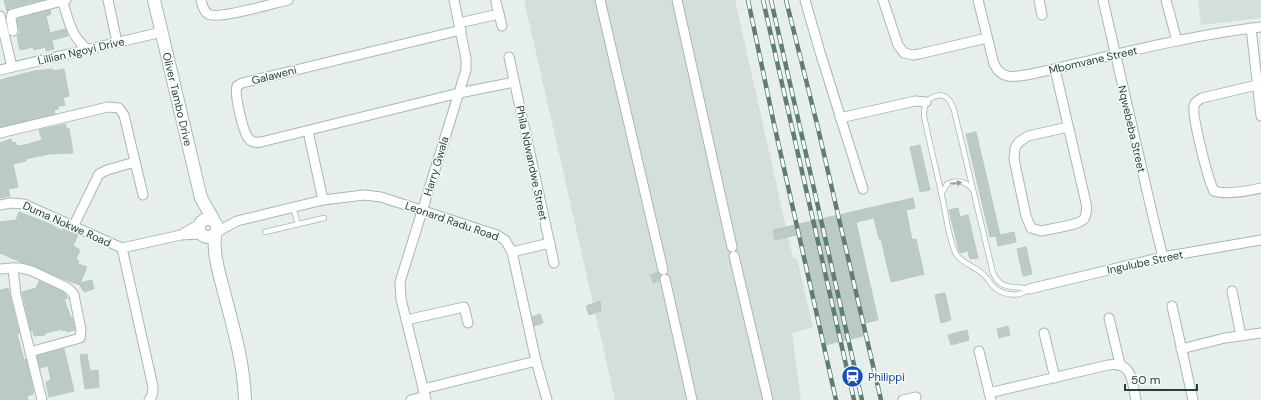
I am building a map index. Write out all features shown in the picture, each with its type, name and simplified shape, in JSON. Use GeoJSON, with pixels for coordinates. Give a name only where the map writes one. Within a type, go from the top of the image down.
{"type":"FeatureCollection","features":[{"type":"Feature","properties":{"kind":"street"},"geometry":{"type":"LineString","coordinates":[[13,31],[11,19],[12,14],[64,0],[73,35],[87,49]]}},
{"type":"Feature","properties":{"kind":"street"},"geometry":{"type":"LineString","coordinates":[[108,0],[117,42]]}},
{"type":"Feature","properties":{"kind":"street","name":"Oliver Tambo Drive"},"geometry":{"type":"LineString","coordinates":[[154,0],[238,349],[244,380],[245,400]]}},
{"type":"Feature","properties":{"kind":"street"},"geometry":{"type":"LineString","coordinates":[[201,0],[204,10],[213,16],[226,15],[288,0]]}},
{"type":"Feature","properties":{"kind":"street","name":"Harry Gwala"},"geometry":{"type":"LineString","coordinates":[[425,395],[406,320],[400,291],[400,282],[467,64],[454,0]]}},
{"type":"Feature","properties":{"kind":"street"},"geometry":{"type":"LineString","coordinates":[[600,0],[692,400]]}},
{"type":"Feature","properties":{"kind":"street"},"geometry":{"type":"LineString","coordinates":[[677,0],[732,247]]}},
{"type":"Feature","properties":{"kind":"street"},"geometry":{"type":"LineString","coordinates":[[805,0],[863,189]]}},
{"type":"Feature","properties":{"kind":"street"},"geometry":{"type":"LineString","coordinates":[[884,0],[898,45],[904,53],[913,55],[919,54],[987,38]]}},
{"type":"Feature","properties":{"kind":"street","name":"Mbomvane Street"},"geometry":{"type":"LineString","coordinates":[[978,0],[994,64],[1000,73],[1008,76],[1055,69],[1177,41],[1261,27]]}},
{"type":"Feature","properties":{"kind":"street"},"geometry":{"type":"LineString","coordinates":[[1039,0],[1042,15]]}},
{"type":"Feature","properties":{"kind":"street","name":"Nqwebeba Street"},"geometry":{"type":"LineString","coordinates":[[1103,0],[1163,257]]}},
{"type":"Feature","properties":{"kind":"street"},"geometry":{"type":"LineString","coordinates":[[1166,0],[1177,41]]}},
{"type":"Feature","properties":{"kind":"street"},"geometry":{"type":"LineString","coordinates":[[496,2],[502,26]]}},
{"type":"Feature","properties":{"kind":"street"},"geometry":{"type":"LineString","coordinates":[[460,26],[499,14]]}},
{"type":"Feature","properties":{"kind":"street"},"geometry":{"type":"LineString","coordinates":[[0,16],[12,67]]}},
{"type":"Feature","properties":{"kind":"street","name":"Galaweni"},"geometry":{"type":"LineString","coordinates":[[459,93],[261,142],[253,142],[249,140],[245,133],[236,94],[238,86],[249,81],[460,26]]}},
{"type":"Feature","properties":{"kind":"street"},"geometry":{"type":"LineString","coordinates":[[1251,28],[1261,116]]}},
{"type":"Feature","properties":{"kind":"street","name":"Lillian Ngoyi Drive"},"geometry":{"type":"LineString","coordinates":[[0,70],[162,32]]}},
{"type":"Feature","properties":{"kind":"street","name":"Phila Ndwandwe Street"},"geometry":{"type":"LineString","coordinates":[[509,57],[554,263]]}},
{"type":"Feature","properties":{"kind":"street"},"geometry":{"type":"LineString","coordinates":[[1055,69],[1087,210],[1086,215],[1081,222],[1041,231],[1036,230],[1031,228],[1026,216],[1014,159],[1015,148],[1019,142],[1028,136],[1068,127]]}},
{"type":"Feature","properties":{"kind":"street"},"geometry":{"type":"LineString","coordinates":[[459,93],[514,82]]}},
{"type":"Feature","properties":{"kind":"street"},"geometry":{"type":"LineString","coordinates":[[1257,85],[1202,98],[1197,101],[1194,108],[1195,120],[1209,180],[1214,191],[1229,193],[1261,188]]}},
{"type":"Feature","properties":{"kind":"street"},"geometry":{"type":"LineString","coordinates":[[840,118],[915,100],[926,102]]}},
{"type":"Feature","properties":{"kind":"street"},"geometry":{"type":"LineString","coordinates":[[0,133],[108,107],[119,108],[124,115],[142,195]]}},
{"type":"Feature","properties":{"kind":"street"},"geometry":{"type":"LineString","coordinates":[[308,131],[323,200]]}},
{"type":"Feature","properties":{"kind":"street"},"geometry":{"type":"LineString","coordinates":[[74,225],[99,174],[107,170],[135,162]]}},
{"type":"Feature","properties":{"kind":"street","name":"Leonard Radu Road"},"geometry":{"type":"LineString","coordinates":[[181,235],[208,228],[223,222],[237,221],[323,200],[353,195],[372,195],[497,235],[505,240],[512,252],[536,361],[547,400]]}},
{"type":"Feature","properties":{"kind":"street","name":"Duma Nokwe Road"},"geometry":{"type":"LineString","coordinates":[[0,205],[10,203],[24,204],[74,225],[122,248],[181,235]]}},
{"type":"Feature","properties":{"kind":"street","name":"Ingulube Street"},"geometry":{"type":"LineString","coordinates":[[1029,289],[1163,257],[1261,240]]}},
{"type":"Feature","properties":{"kind":"street"},"geometry":{"type":"LineString","coordinates":[[512,252],[550,243]]}},
{"type":"Feature","properties":{"kind":"street"},"geometry":{"type":"LineString","coordinates":[[122,248],[153,387],[153,393],[149,400]]}},
{"type":"Feature","properties":{"kind":"street"},"geometry":{"type":"LineString","coordinates":[[734,256],[768,400]]}},
{"type":"Feature","properties":{"kind":"street"},"geometry":{"type":"LineString","coordinates":[[13,268],[16,295],[42,400]]}},
{"type":"Feature","properties":{"kind":"street"},"geometry":{"type":"LineString","coordinates":[[0,269],[21,268],[32,271],[66,287],[74,295],[81,330],[80,338],[30,352]]}},
{"type":"Feature","properties":{"kind":"street"},"geometry":{"type":"LineString","coordinates":[[1232,291],[1241,336]]}},
{"type":"Feature","properties":{"kind":"street"},"geometry":{"type":"LineString","coordinates":[[1172,306],[1193,400]]}},
{"type":"Feature","properties":{"kind":"street"},"geometry":{"type":"LineString","coordinates":[[406,320],[464,307],[468,323]]}},
{"type":"Feature","properties":{"kind":"street"},"geometry":{"type":"LineString","coordinates":[[1109,318],[1120,364],[1128,370],[1131,375],[1136,400]]}},
{"type":"Feature","properties":{"kind":"street"},"geometry":{"type":"LineString","coordinates":[[1044,333],[1055,378]]}},
{"type":"Feature","properties":{"kind":"street"},"geometry":{"type":"LineString","coordinates":[[1181,349],[1261,333]]}},
{"type":"Feature","properties":{"kind":"street"},"geometry":{"type":"LineString","coordinates":[[979,351],[990,396],[1055,378],[1108,365],[1120,364]]}},
{"type":"Feature","properties":{"kind":"street"},"geometry":{"type":"LineString","coordinates":[[411,400],[536,361]]}},
{"type":"Feature","properties":{"kind":"street"},"geometry":{"type":"LineString","coordinates":[[903,400],[916,397]]}},
{"type":"Feature","properties":{"kind":"lane"},"geometry":{"type":"LineString","coordinates":[[932,96],[945,96],[951,103],[974,191],[989,258],[996,279],[1005,286],[1029,289],[1026,292],[1017,294],[1002,292],[996,288],[980,271],[959,258],[956,254],[924,116],[924,107],[926,102],[932,96]]}},
{"type":"Feature","properties":{"kind":"lane"},"geometry":{"type":"LineString","coordinates":[[942,194],[947,184],[959,181],[966,183],[974,191]]}},
{"type":"Feature","properties":{"kind":"lane"},"geometry":{"type":"LineString","coordinates":[[294,207],[298,224]]}},
{"type":"Feature","properties":{"kind":"lane"},"geometry":{"type":"LineString","coordinates":[[266,232],[324,218]]}},
{"type":"Feature","properties":{"kind":"shaded area"},"geometry":{"type":"Polygon","coordinates":[[[524,0],[735,0],[793,258],[797,258],[813,327],[792,333],[801,400],[615,400],[524,0]]]}},
{"type":"Feature","properties":{"kind":"shaded area"},"geometry":{"type":"Polygon","coordinates":[[[1198,0],[1261,0],[1261,18],[1201,25],[1198,0]]]}},
{"type":"Feature","properties":{"kind":"building"},"geometry":{"type":"Polygon","coordinates":[[[4,0],[42,0],[10,8],[7,11],[4,0]]]}},
{"type":"Feature","properties":{"kind":"building"},"geometry":{"type":"Polygon","coordinates":[[[50,10],[51,14],[46,16],[50,33],[65,29],[68,36],[52,40],[54,49],[46,51],[45,47],[34,50],[33,47],[20,50],[17,36],[20,33],[17,19],[50,10]]]}},
{"type":"Feature","properties":{"kind":"building"},"geometry":{"type":"Polygon","coordinates":[[[53,69],[53,71],[64,69],[69,96],[63,98],[65,105],[58,106],[58,109],[54,110],[55,114],[0,127],[0,80],[34,71],[53,69]]]}},
{"type":"Feature","properties":{"kind":"building"},"geometry":{"type":"Polygon","coordinates":[[[66,124],[66,129],[69,128],[73,153],[49,154],[25,159],[26,161],[13,164],[18,187],[8,189],[10,196],[0,198],[0,143],[11,139],[12,143],[15,142],[17,146],[25,145],[42,140],[39,130],[66,124]]]}},
{"type":"Feature","properties":{"kind":"building"},"geometry":{"type":"Polygon","coordinates":[[[976,132],[1000,235],[990,237],[966,134],[976,132]]]}},
{"type":"Feature","properties":{"kind":"building"},"geometry":{"type":"Polygon","coordinates":[[[920,145],[930,190],[920,192],[910,147],[920,145]]]}},
{"type":"Feature","properties":{"kind":"building"},"geometry":{"type":"Polygon","coordinates":[[[913,198],[915,208],[906,210],[912,240],[916,239],[924,274],[891,282],[881,239],[879,239],[874,218],[856,222],[878,320],[861,324],[863,336],[825,345],[801,234],[775,240],[773,230],[913,198]]]}},
{"type":"Feature","properties":{"kind":"building"},"geometry":{"type":"Polygon","coordinates":[[[958,208],[960,217],[968,215],[978,258],[970,259],[968,251],[960,253],[959,251],[949,210],[958,208]]]}},
{"type":"Feature","properties":{"kind":"building"},"geometry":{"type":"Polygon","coordinates":[[[19,212],[50,224],[62,231],[64,228],[78,235],[73,246],[80,250],[76,259],[79,261],[78,264],[87,267],[80,283],[92,280],[94,289],[84,292],[80,284],[0,253],[0,222],[16,220],[19,212]]]}},
{"type":"Feature","properties":{"kind":"building"},"geometry":{"type":"Polygon","coordinates":[[[1014,232],[1016,242],[998,246],[996,236],[1014,232]]]}},
{"type":"Feature","properties":{"kind":"building"},"geometry":{"type":"Polygon","coordinates":[[[1026,247],[1032,274],[1023,276],[1017,249],[1026,247]]]}},
{"type":"Feature","properties":{"kind":"building"},"geometry":{"type":"Polygon","coordinates":[[[658,272],[660,275],[659,281],[653,283],[651,275],[658,272]]]}},
{"type":"Feature","properties":{"kind":"building"},"geometry":{"type":"Polygon","coordinates":[[[39,281],[63,292],[68,298],[64,299],[71,318],[72,317],[75,330],[67,332],[66,330],[62,331],[62,329],[45,333],[45,335],[34,336],[33,331],[31,331],[22,292],[36,288],[39,281]]]}},
{"type":"Feature","properties":{"kind":"building"},"geometry":{"type":"Polygon","coordinates":[[[8,288],[19,333],[17,334],[24,360],[26,359],[33,389],[33,394],[27,396],[28,400],[0,400],[0,290],[8,288]]]}},
{"type":"Feature","properties":{"kind":"building"},"geometry":{"type":"Polygon","coordinates":[[[945,293],[951,320],[941,323],[935,295],[945,293]]]}},
{"type":"Feature","properties":{"kind":"building"},"geometry":{"type":"Polygon","coordinates":[[[600,301],[601,311],[589,315],[586,306],[600,301]]]}},
{"type":"Feature","properties":{"kind":"building"},"geometry":{"type":"Polygon","coordinates":[[[540,314],[543,323],[534,326],[532,317],[540,314]]]}},
{"type":"Feature","properties":{"kind":"building"},"geometry":{"type":"Polygon","coordinates":[[[1008,326],[1010,335],[999,338],[997,329],[1008,326]]]}},
{"type":"Feature","properties":{"kind":"building"},"geometry":{"type":"Polygon","coordinates":[[[967,330],[969,340],[951,345],[948,335],[967,330]]]}},
{"type":"Feature","properties":{"kind":"building"},"geometry":{"type":"Polygon","coordinates":[[[64,349],[74,391],[49,397],[46,382],[51,380],[48,366],[40,368],[37,356],[64,349]]]}},
{"type":"Feature","properties":{"kind":"building"},"geometry":{"type":"Polygon","coordinates":[[[87,354],[90,371],[98,370],[99,387],[85,389],[80,355],[87,354]]]}},
{"type":"Feature","properties":{"kind":"railway"},"geometry":{"type":"LineString","coordinates":[[748,0],[774,124],[836,400]]}},
{"type":"Feature","properties":{"kind":"railway"},"geometry":{"type":"LineString","coordinates":[[763,0],[854,400]]}},
{"type":"Feature","properties":{"kind":"railway"},"geometry":{"type":"LineString","coordinates":[[771,0],[862,400]]}},
{"type":"Feature","properties":{"kind":"railway"},"geometry":{"type":"LineString","coordinates":[[786,0],[817,124],[881,400]]}},
{"type":"Feature","properties":{"kind":"place","name":"Philippi"},"geometry":{"type":"Point","coordinates":[853,377]}}]}
